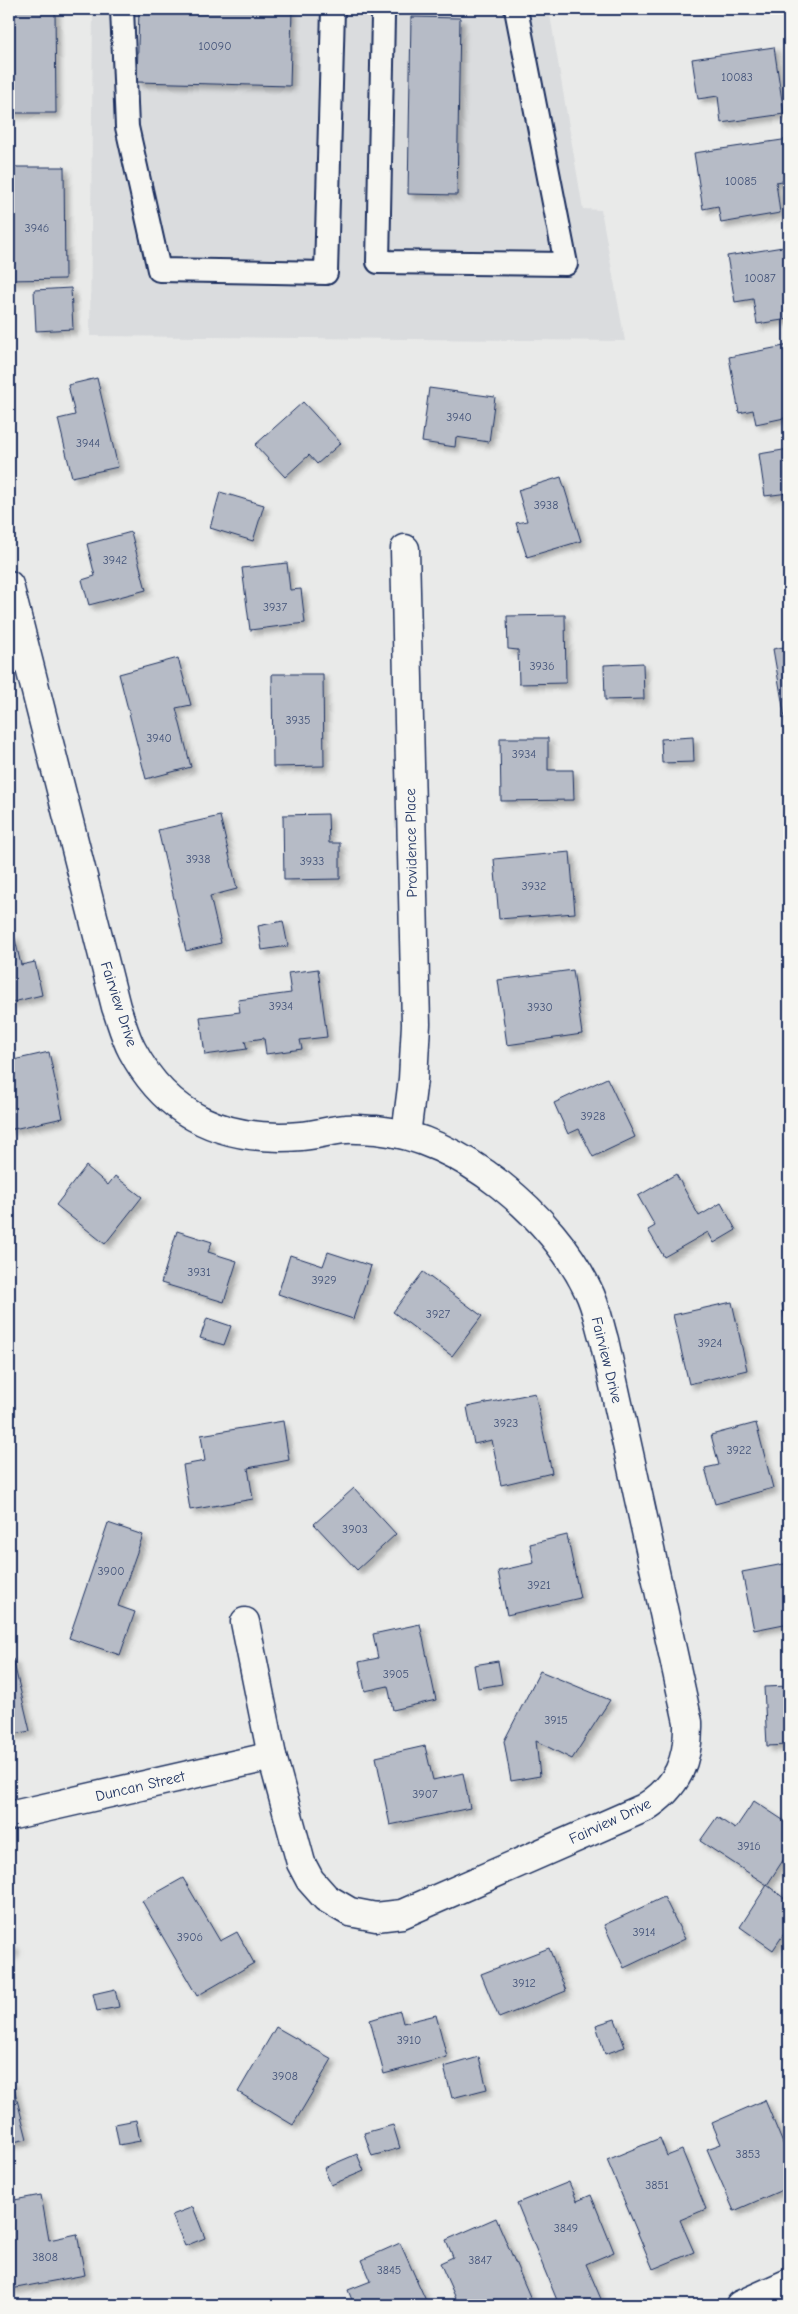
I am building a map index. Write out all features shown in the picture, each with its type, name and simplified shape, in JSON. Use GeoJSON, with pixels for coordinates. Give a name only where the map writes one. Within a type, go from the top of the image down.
{"type":"FeatureCollection","features":[{"type":"Feature","properties":{"kind":"street","name":"Providence Place"},"geometry":{"type":"LineString","coordinates":[[405,549],[416,1024],[413,1079],[406,1136]]}},
{"type":"Feature","properties":{"kind":"street","name":"Fairview Drive"},"geometry":{"type":"LineString","coordinates":[[9,585],[116,1007],[131,1049],[152,1082],[176,1105],[198,1119],[221,1129],[259,1137],[302,1136],[348,1128],[379,1130],[441,1147],[468,1161],[529,1210],[567,1252],[589,1291],[606,1350],[688,1722],[688,1741],[682,1767],[670,1788],[644,1808],[402,1914],[376,1917],[350,1912],[326,1898],[310,1880],[301,1863],[272,1756],[246,1622]]}},
{"type":"Feature","properties":{"kind":"street","name":"Duncan Street"},"geometry":{"type":"LineString","coordinates":[[9,1816],[272,1756]]}},
{"type":"Feature","properties":{"kind":"street"},"geometry":{"type":"LineString","coordinates":[[740,2305],[789,2283]]}},
{"type":"Feature","properties":{"kind":"lane"},"geometry":{"type":"LineString","coordinates":[[122,9],[127,127],[159,270],[326,273],[334,9]]}},
{"type":"Feature","properties":{"kind":"lane"},"geometry":{"type":"LineString","coordinates":[[385,9],[382,16],[378,262],[566,264],[516,9]]}},
{"type":"Feature","properties":{"kind":"shaded area"},"geometry":{"type":"Polygon","coordinates":[[[93,9],[549,9],[583,209],[601,210],[625,341],[90,336],[93,9]]]}},
{"type":"Feature","properties":{"kind":"building"},"geometry":{"type":"Polygon","coordinates":[[[9,9],[55,9],[56,113],[9,113],[9,9]]]}},
{"type":"Feature","properties":{"kind":"building"},"geometry":{"type":"Polygon","coordinates":[[[139,9],[292,9],[290,86],[137,82],[139,9]]]}},
{"type":"Feature","properties":{"kind":"building"},"geometry":{"type":"Polygon","coordinates":[[[411,17],[460,18],[457,195],[408,194],[411,17]]]}},
{"type":"Feature","properties":{"kind":"building"},"geometry":{"type":"Polygon","coordinates":[[[774,47],[784,114],[721,123],[718,96],[698,99],[692,59],[774,47]]]}},
{"type":"Feature","properties":{"kind":"building"},"geometry":{"type":"Polygon","coordinates":[[[789,139],[789,180],[776,182],[780,213],[721,223],[718,206],[703,209],[694,153],[789,139]]]}},
{"type":"Feature","properties":{"kind":"building"},"geometry":{"type":"Polygon","coordinates":[[[9,167],[64,167],[65,279],[9,280],[9,167]]]}},
{"type":"Feature","properties":{"kind":"building"},"geometry":{"type":"Polygon","coordinates":[[[789,246],[789,319],[757,324],[753,299],[735,302],[727,256],[789,246]]]}},
{"type":"Feature","properties":{"kind":"building"},"geometry":{"type":"Polygon","coordinates":[[[71,288],[73,329],[36,331],[34,290],[71,288]]]}},
{"type":"Feature","properties":{"kind":"building"},"geometry":{"type":"Polygon","coordinates":[[[789,345],[789,417],[756,424],[753,410],[739,413],[729,357],[789,345]]]}},
{"type":"Feature","properties":{"kind":"building"},"geometry":{"type":"Polygon","coordinates":[[[97,378],[118,467],[72,477],[58,419],[75,415],[68,385],[97,378]]]}},
{"type":"Feature","properties":{"kind":"building"},"geometry":{"type":"Polygon","coordinates":[[[429,388],[495,397],[489,442],[456,437],[455,447],[422,442],[429,388]]]}},
{"type":"Feature","properties":{"kind":"building"},"geometry":{"type":"Polygon","coordinates":[[[303,402],[341,443],[317,464],[309,455],[285,477],[255,445],[303,402]]]}},
{"type":"Feature","properties":{"kind":"building"},"geometry":{"type":"Polygon","coordinates":[[[789,449],[789,501],[788,493],[765,496],[759,454],[789,449]]]}},
{"type":"Feature","properties":{"kind":"building"},"geometry":{"type":"Polygon","coordinates":[[[561,477],[581,541],[527,557],[516,523],[527,521],[518,490],[561,477]]]}},
{"type":"Feature","properties":{"kind":"building"},"geometry":{"type":"Polygon","coordinates":[[[220,492],[264,505],[253,541],[210,528],[220,492]]]}},
{"type":"Feature","properties":{"kind":"building"},"geometry":{"type":"Polygon","coordinates":[[[131,532],[146,590],[89,605],[82,580],[95,576],[87,544],[131,532]]]}},
{"type":"Feature","properties":{"kind":"building"},"geometry":{"type":"Polygon","coordinates":[[[287,563],[290,590],[301,589],[305,623],[250,630],[242,568],[287,563]]]}},
{"type":"Feature","properties":{"kind":"building"},"geometry":{"type":"Polygon","coordinates":[[[565,615],[566,683],[519,684],[518,650],[508,649],[507,616],[565,615]]]}},
{"type":"Feature","properties":{"kind":"building"},"geometry":{"type":"Polygon","coordinates":[[[789,646],[789,723],[786,724],[773,649],[789,646]]]}},
{"type":"Feature","properties":{"kind":"building"},"geometry":{"type":"Polygon","coordinates":[[[178,658],[191,705],[176,708],[191,767],[146,779],[119,674],[178,658]]]}},
{"type":"Feature","properties":{"kind":"building"},"geometry":{"type":"Polygon","coordinates":[[[643,663],[644,699],[605,700],[604,665],[643,663]]]}},
{"type":"Feature","properties":{"kind":"building"},"geometry":{"type":"Polygon","coordinates":[[[272,674],[323,674],[324,766],[273,767],[272,674]]]}},
{"type":"Feature","properties":{"kind":"building"},"geometry":{"type":"Polygon","coordinates":[[[693,737],[694,762],[662,763],[661,739],[693,737]]]}},
{"type":"Feature","properties":{"kind":"building"},"geometry":{"type":"Polygon","coordinates":[[[500,738],[548,738],[548,770],[573,770],[574,800],[501,801],[500,738]]]}},
{"type":"Feature","properties":{"kind":"building"},"geometry":{"type":"Polygon","coordinates":[[[328,814],[329,843],[340,843],[340,879],[284,880],[283,815],[328,814]]]}},
{"type":"Feature","properties":{"kind":"building"},"geometry":{"type":"Polygon","coordinates":[[[220,816],[237,889],[210,896],[221,943],[186,951],[158,830],[220,816]]]}},
{"type":"Feature","properties":{"kind":"building"},"geometry":{"type":"Polygon","coordinates":[[[570,852],[575,913],[499,919],[494,859],[570,852]]]}},
{"type":"Feature","properties":{"kind":"building"},"geometry":{"type":"Polygon","coordinates":[[[283,921],[288,946],[262,950],[258,926],[283,921]]]}},
{"type":"Feature","properties":{"kind":"building"},"geometry":{"type":"Polygon","coordinates":[[[14,935],[21,965],[35,962],[42,995],[9,1003],[9,937],[14,935]]]}},
{"type":"Feature","properties":{"kind":"building"},"geometry":{"type":"Polygon","coordinates":[[[318,969],[327,1037],[300,1040],[302,1049],[266,1054],[264,1038],[245,1041],[247,1049],[205,1055],[200,1017],[240,1012],[238,1000],[291,993],[288,973],[318,969]]]}},
{"type":"Feature","properties":{"kind":"building"},"geometry":{"type":"Polygon","coordinates":[[[573,970],[582,1034],[507,1045],[498,980],[573,970]]]}},
{"type":"Feature","properties":{"kind":"building"},"geometry":{"type":"Polygon","coordinates":[[[49,1052],[63,1118],[9,1130],[9,1061],[49,1052]]]}},
{"type":"Feature","properties":{"kind":"building"},"geometry":{"type":"Polygon","coordinates":[[[607,1078],[635,1137],[593,1157],[579,1129],[568,1134],[554,1103],[607,1078]]]}},
{"type":"Feature","properties":{"kind":"building"},"geometry":{"type":"Polygon","coordinates":[[[86,1166],[108,1185],[115,1176],[142,1197],[105,1244],[56,1205],[86,1166]]]}},
{"type":"Feature","properties":{"kind":"building"},"geometry":{"type":"Polygon","coordinates":[[[676,1174],[699,1216],[721,1203],[736,1230],[714,1243],[708,1232],[664,1257],[648,1230],[655,1226],[638,1196],[676,1174]]]}},
{"type":"Feature","properties":{"kind":"building"},"geometry":{"type":"Polygon","coordinates":[[[177,1231],[212,1242],[208,1252],[237,1261],[224,1302],[161,1283],[177,1231]]]}},
{"type":"Feature","properties":{"kind":"building"},"geometry":{"type":"Polygon","coordinates":[[[328,1252],[371,1266],[353,1319],[278,1294],[290,1255],[323,1266],[328,1252]]]}},
{"type":"Feature","properties":{"kind":"building"},"geometry":{"type":"Polygon","coordinates":[[[423,1272],[482,1316],[452,1356],[393,1312],[423,1272]]]}},
{"type":"Feature","properties":{"kind":"building"},"geometry":{"type":"Polygon","coordinates":[[[732,1302],[747,1370],[689,1384],[673,1315],[732,1302]]]}},
{"type":"Feature","properties":{"kind":"building"},"geometry":{"type":"Polygon","coordinates":[[[789,1303],[789,1346],[782,1304],[789,1303]]]}},
{"type":"Feature","properties":{"kind":"building"},"geometry":{"type":"Polygon","coordinates":[[[207,1318],[231,1326],[224,1345],[200,1338],[207,1318]]]}},
{"type":"Feature","properties":{"kind":"building"},"geometry":{"type":"Polygon","coordinates":[[[535,1393],[552,1473],[501,1485],[492,1440],[474,1444],[467,1407],[535,1393]]]}},
{"type":"Feature","properties":{"kind":"building"},"geometry":{"type":"Polygon","coordinates":[[[283,1421],[289,1460],[248,1468],[253,1499],[190,1510],[183,1465],[205,1461],[201,1435],[283,1421]]]}},
{"type":"Feature","properties":{"kind":"building"},"geometry":{"type":"Polygon","coordinates":[[[756,1423],[773,1488],[715,1504],[705,1468],[719,1465],[711,1435],[756,1423]]]}},
{"type":"Feature","properties":{"kind":"building"},"geometry":{"type":"Polygon","coordinates":[[[354,1488],[396,1534],[357,1570],[314,1524],[354,1488]]]}},
{"type":"Feature","properties":{"kind":"building"},"geometry":{"type":"Polygon","coordinates":[[[108,1523],[143,1535],[118,1606],[135,1612],[120,1655],[69,1638],[108,1523]]]}},
{"type":"Feature","properties":{"kind":"building"},"geometry":{"type":"Polygon","coordinates":[[[567,1535],[580,1598],[507,1615],[498,1571],[534,1563],[530,1544],[567,1535]]]}},
{"type":"Feature","properties":{"kind":"building"},"geometry":{"type":"Polygon","coordinates":[[[789,1563],[789,1623],[754,1630],[742,1572],[789,1563]]]}},
{"type":"Feature","properties":{"kind":"building"},"geometry":{"type":"Polygon","coordinates":[[[420,1624],[436,1700],[393,1710],[388,1686],[365,1691],[359,1662],[378,1658],[373,1634],[420,1624]]]}},
{"type":"Feature","properties":{"kind":"building"},"geometry":{"type":"Polygon","coordinates":[[[9,1659],[13,1659],[30,1731],[9,1735],[9,1659]]]}},
{"type":"Feature","properties":{"kind":"building"},"geometry":{"type":"Polygon","coordinates":[[[498,1661],[502,1684],[478,1688],[474,1665],[498,1661]]]}},
{"type":"Feature","properties":{"kind":"building"},"geometry":{"type":"Polygon","coordinates":[[[540,1671],[610,1700],[572,1759],[536,1741],[540,1776],[511,1781],[504,1741],[540,1671]]]}},
{"type":"Feature","properties":{"kind":"building"},"geometry":{"type":"Polygon","coordinates":[[[789,1686],[789,1745],[767,1746],[764,1687],[789,1686]]]}},
{"type":"Feature","properties":{"kind":"building"},"geometry":{"type":"Polygon","coordinates":[[[425,1746],[433,1780],[463,1773],[470,1808],[390,1825],[376,1757],[425,1746]]]}},
{"type":"Feature","properties":{"kind":"building"},"geometry":{"type":"Polygon","coordinates":[[[754,1801],[789,1824],[789,1851],[767,1885],[700,1841],[717,1817],[735,1829],[754,1801]]]}},
{"type":"Feature","properties":{"kind":"building"},"geometry":{"type":"Polygon","coordinates":[[[183,1878],[220,1941],[237,1932],[254,1963],[197,1996],[142,1901],[183,1878]]]}},
{"type":"Feature","properties":{"kind":"building"},"geometry":{"type":"Polygon","coordinates":[[[767,1885],[789,1902],[789,1926],[773,1950],[740,1927],[767,1885]]]}},
{"type":"Feature","properties":{"kind":"building"},"geometry":{"type":"Polygon","coordinates":[[[664,1897],[685,1939],[624,1968],[604,1925],[664,1897]]]}},
{"type":"Feature","properties":{"kind":"building"},"geometry":{"type":"Polygon","coordinates":[[[9,1943],[15,1947],[9,1957],[9,1943]]]}},
{"type":"Feature","properties":{"kind":"building"},"geometry":{"type":"Polygon","coordinates":[[[549,1948],[566,1991],[499,2018],[481,1974],[549,1948]]]}},
{"type":"Feature","properties":{"kind":"building"},"geometry":{"type":"Polygon","coordinates":[[[115,1989],[119,2007],[97,2011],[93,1994],[115,1989]]]}},
{"type":"Feature","properties":{"kind":"building"},"geometry":{"type":"Polygon","coordinates":[[[400,2011],[403,2023],[436,2015],[447,2057],[384,2074],[370,2020],[400,2011]]]}},
{"type":"Feature","properties":{"kind":"building"},"geometry":{"type":"Polygon","coordinates":[[[615,2019],[625,2047],[605,2054],[596,2025],[615,2019]]]}},
{"type":"Feature","properties":{"kind":"building"},"geometry":{"type":"Polygon","coordinates":[[[276,2027],[332,2059],[293,2125],[238,2092],[276,2027]]]}},
{"type":"Feature","properties":{"kind":"building"},"geometry":{"type":"Polygon","coordinates":[[[479,2057],[487,2089],[452,2098],[444,2067],[479,2057]]]}},
{"type":"Feature","properties":{"kind":"building"},"geometry":{"type":"Polygon","coordinates":[[[12,2080],[27,2139],[9,2143],[9,2081],[12,2080]]]}},
{"type":"Feature","properties":{"kind":"building"},"geometry":{"type":"Polygon","coordinates":[[[765,2100],[789,2158],[789,2187],[734,2211],[707,2149],[721,2144],[712,2123],[765,2100]]]}},
{"type":"Feature","properties":{"kind":"building"},"geometry":{"type":"Polygon","coordinates":[[[136,2120],[140,2141],[119,2145],[115,2124],[136,2120]]]}},
{"type":"Feature","properties":{"kind":"building"},"geometry":{"type":"Polygon","coordinates":[[[393,2125],[400,2148],[372,2156],[364,2133],[393,2125]]]}},
{"type":"Feature","properties":{"kind":"building"},"geometry":{"type":"Polygon","coordinates":[[[660,2138],[667,2156],[682,2150],[706,2209],[680,2220],[694,2252],[653,2269],[607,2160],[660,2138]]]}},
{"type":"Feature","properties":{"kind":"building"},"geometry":{"type":"Polygon","coordinates":[[[357,2154],[364,2171],[331,2185],[324,2168],[357,2154]]]}},
{"type":"Feature","properties":{"kind":"building"},"geometry":{"type":"Polygon","coordinates":[[[569,2182],[577,2201],[591,2195],[614,2252],[586,2264],[601,2299],[587,2305],[559,2305],[517,2203],[569,2182]]]}},
{"type":"Feature","properties":{"kind":"building"},"geometry":{"type":"Polygon","coordinates":[[[41,2195],[49,2240],[77,2234],[85,2275],[11,2289],[9,2276],[9,2201],[41,2195]]]}},
{"type":"Feature","properties":{"kind":"building"},"geometry":{"type":"Polygon","coordinates":[[[193,2207],[205,2238],[185,2246],[172,2215],[193,2207]]]}},
{"type":"Feature","properties":{"kind":"building"},"geometry":{"type":"Polygon","coordinates":[[[496,2218],[531,2299],[517,2305],[459,2305],[440,2263],[453,2257],[446,2240],[496,2218]]]}},
{"type":"Feature","properties":{"kind":"building"},"geometry":{"type":"Polygon","coordinates":[[[400,2243],[428,2305],[354,2305],[348,2290],[371,2281],[362,2260],[400,2243]]]}}]}
